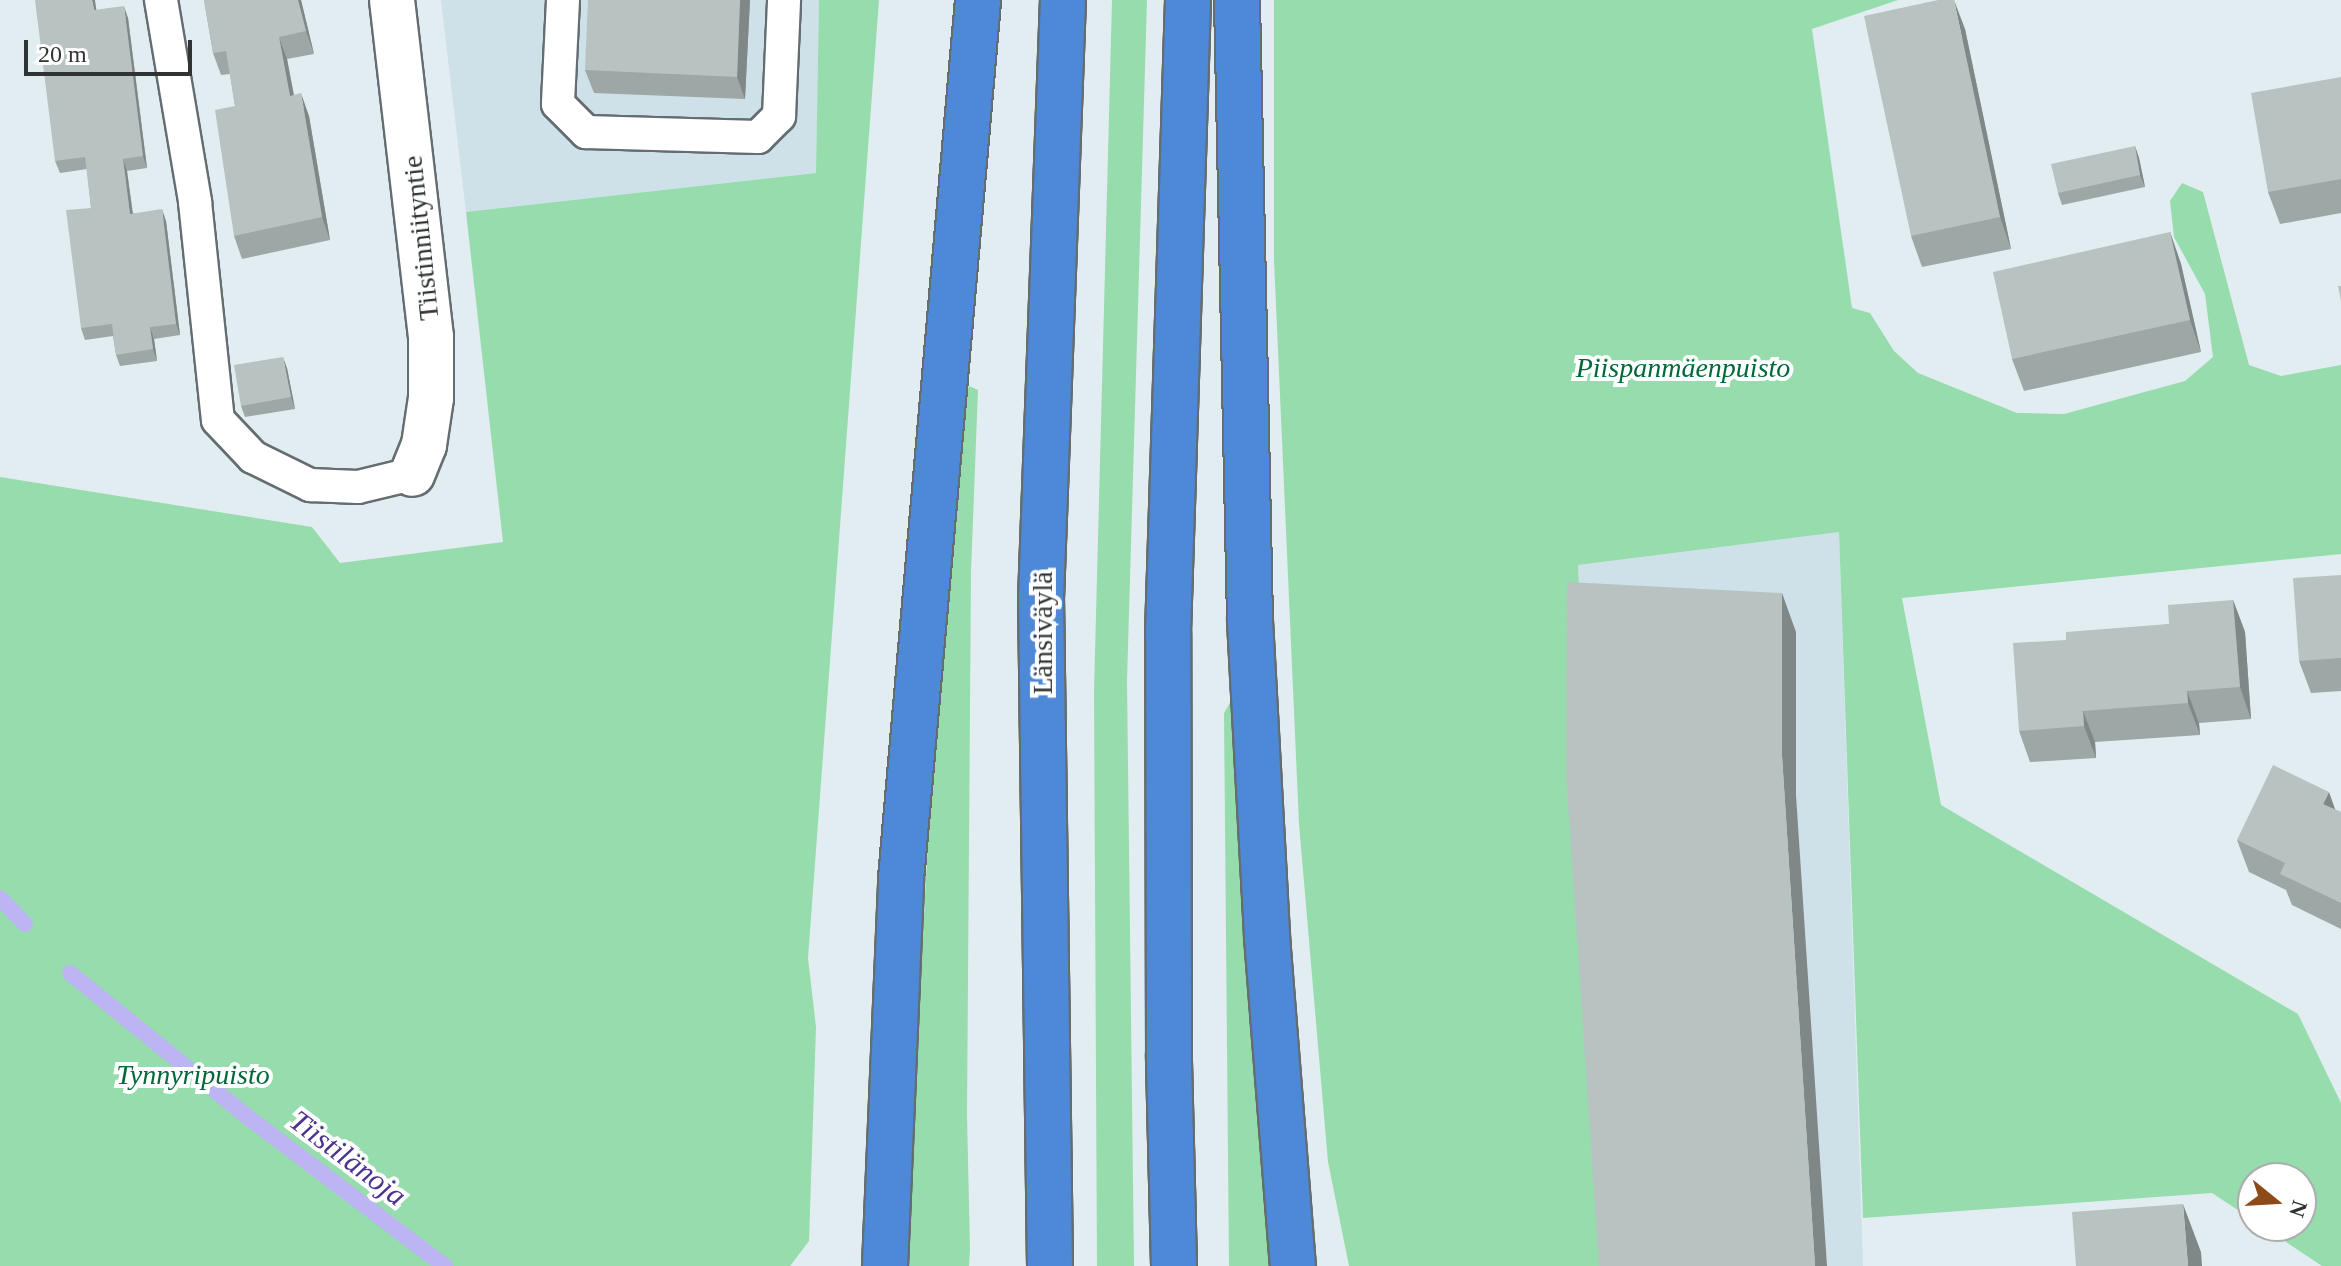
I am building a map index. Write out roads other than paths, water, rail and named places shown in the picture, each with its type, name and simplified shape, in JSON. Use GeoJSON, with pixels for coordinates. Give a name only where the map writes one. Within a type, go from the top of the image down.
{"type":"FeatureCollection","features":[{"type":"Feature","properties":{"kind":"highway"},"geometry":{"type":"LineString","coordinates":[[885,1266],[901,879],[978,0]]}},
{"type":"Feature","properties":{"kind":"highway","name":"Länsiväylä"},"geometry":{"type":"LineString","coordinates":[[1050,1266],[1041,599],[1063,0]]}},
{"type":"Feature","properties":{"kind":"highway"},"geometry":{"type":"LineString","coordinates":[[1174,1266],[1169,1054],[1168,633],[1188,0]]}},
{"type":"Feature","properties":{"kind":"highway"},"geometry":{"type":"LineString","coordinates":[[1237,0],[1250,621],[1267,937],[1293,1266]]}},
{"type":"Feature","properties":{"kind":"street","name":"Tiistinniityntie"},"geometry":{"type":"LineString","coordinates":[[392,0],[431,337],[431,398],[424,445],[412,474]]}},
{"type":"Feature","properties":{"kind":"lane"},"geometry":{"type":"LineString","coordinates":[[161,0],[195,202],[218,420],[253,457],[310,485],[358,487],[412,474]]}},
{"type":"Feature","properties":{"kind":"lane"},"geometry":{"type":"LineString","coordinates":[[563,0],[558,104],[586,132],[758,137],[779,116],[784,0]]}},
{"type":"Feature","properties":{"kind":"waterway","name":"Tiistilänoja"},"geometry":{"type":"LineString","coordinates":[[0,898],[25,924]]}},
{"type":"Feature","properties":{"kind":"waterway","name":"Tiistilänoja"},"geometry":{"type":"LineString","coordinates":[[70,973],[249,1118],[445,1266]]}},
{"type":"Feature","properties":{"kind":"park label","name":"Piispanmäenpuisto"},"geometry":{"type":"Point","coordinates":[1683,368]}},
{"type":"Feature","properties":{"kind":"park label","name":"Tynnyripuisto"},"geometry":{"type":"Point","coordinates":[193,1075]}}]}
